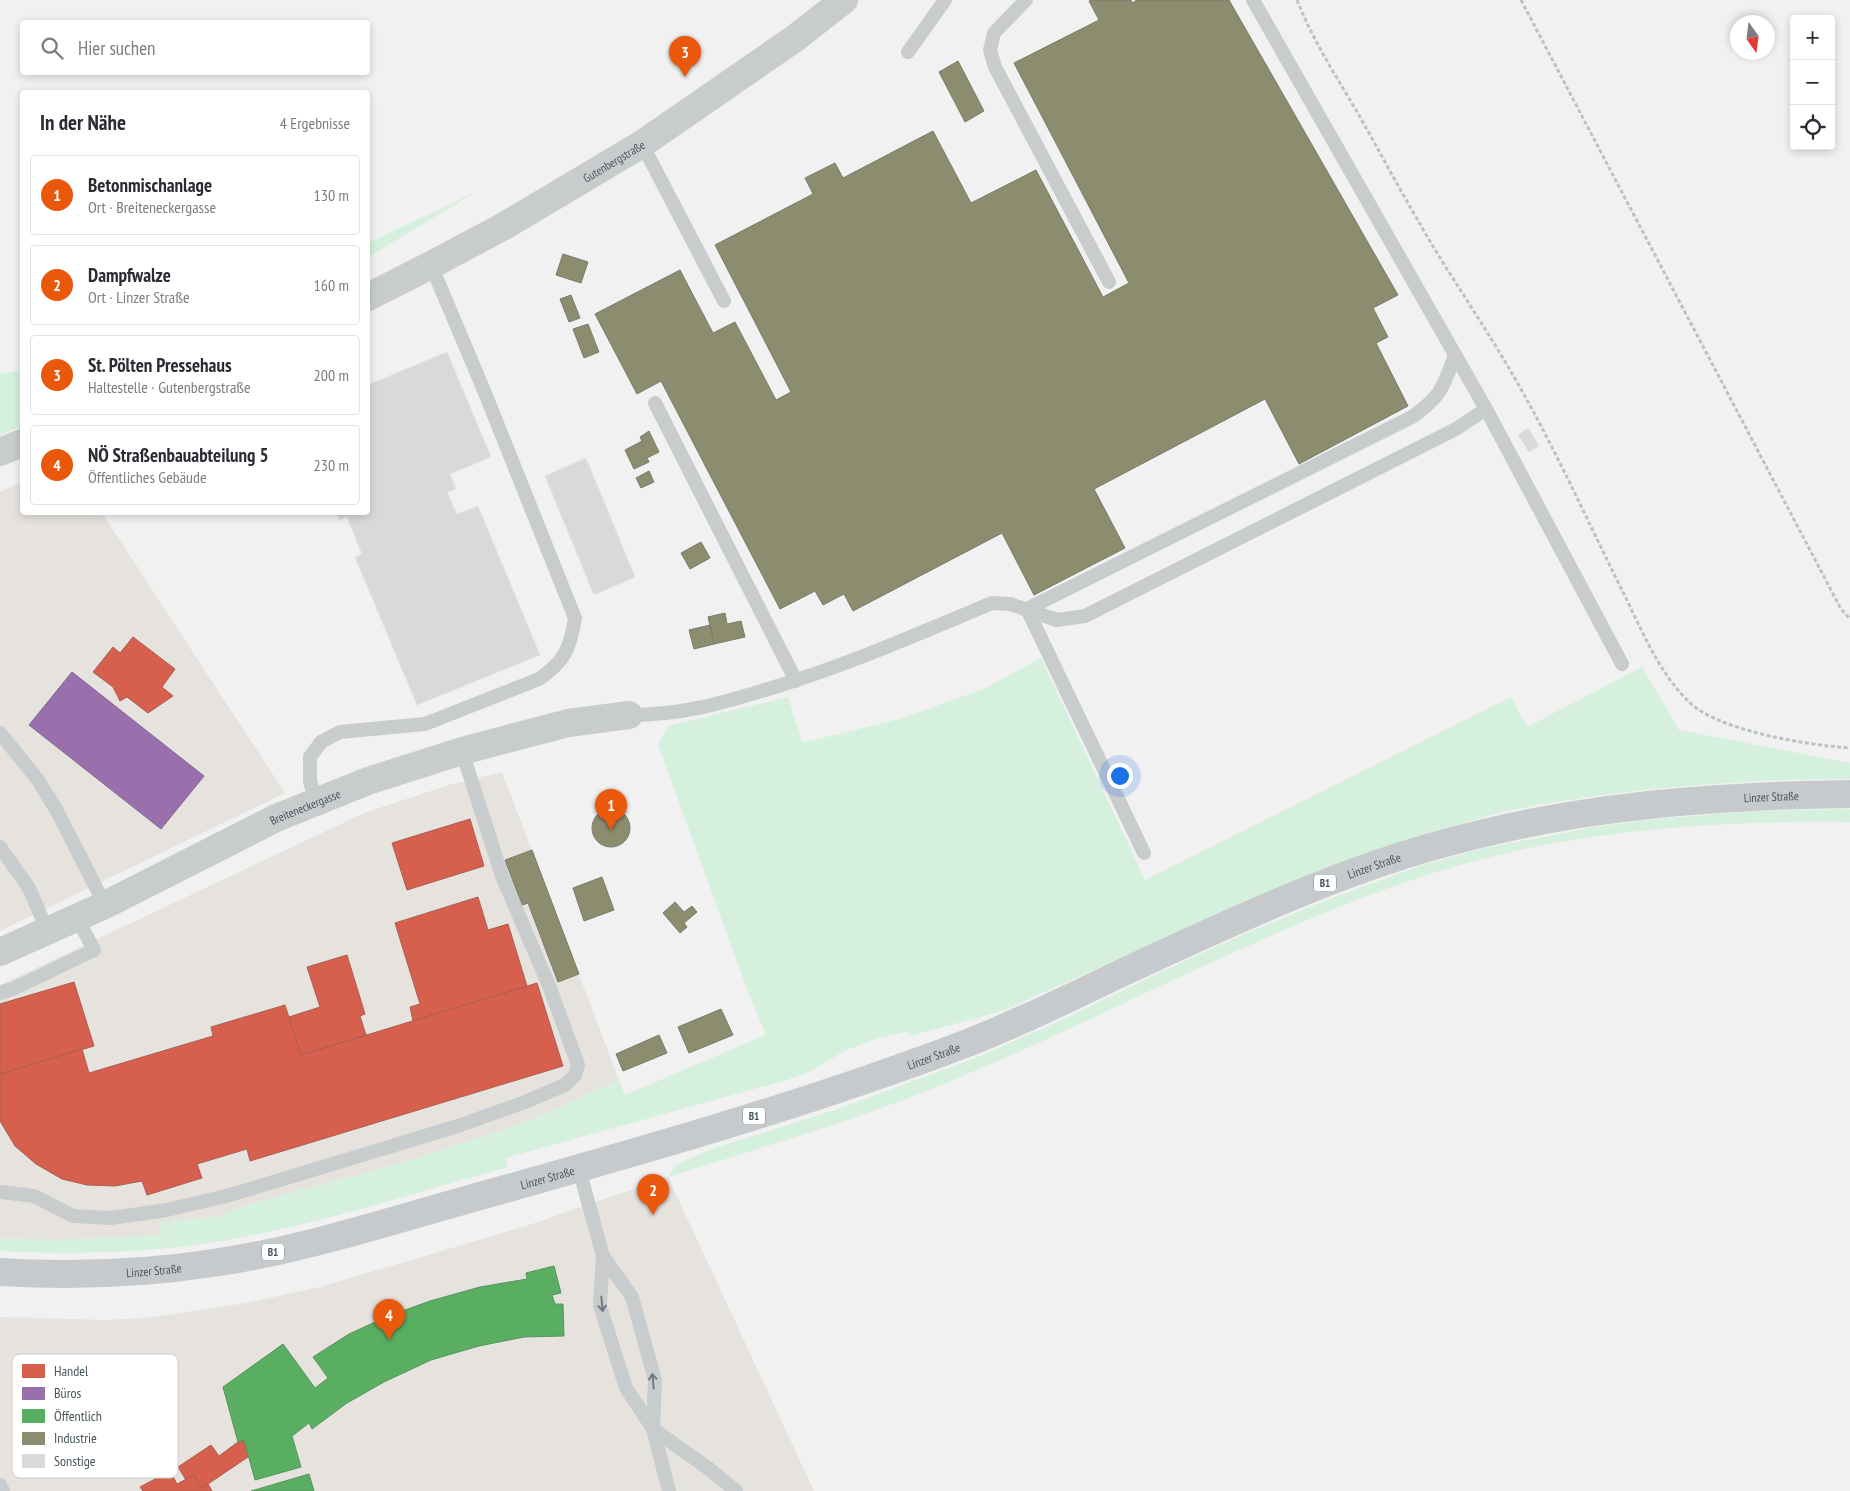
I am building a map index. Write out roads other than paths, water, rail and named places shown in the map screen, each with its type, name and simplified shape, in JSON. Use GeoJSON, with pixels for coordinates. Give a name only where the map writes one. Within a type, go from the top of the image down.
{"type":"FeatureCollection","features":[{"type":"Feature","properties":{"kind":"main road","name":"Linzer Straße"},"geometry":{"type":"LineString","coordinates":[[0,1272],[115,1273],[166,1270],[218,1263],[274,1252],[336,1236],[579,1168],[822,1095],[970,1042],[1255,912],[1329,882],[1420,850],[1484,832],[1538,820],[1593,811],[1703,799],[1850,794]]}},
{"type":"Feature","properties":{"kind":"street","name":"Gutenbergstraße"},"geometry":{"type":"LineString","coordinates":[[370,296],[514,220],[642,144],[794,39],[844,0]]}},
{"type":"Feature","properties":{"kind":"street"},"geometry":{"type":"LineString","coordinates":[[0,452],[20,443]]}},
{"type":"Feature","properties":{"kind":"street","name":"Breiteneckergasse"},"geometry":{"type":"LineString","coordinates":[[0,952],[105,905],[276,818],[368,781],[462,751],[568,723],[629,715]]}},
{"type":"Feature","properties":{"kind":"lane"},"geometry":{"type":"LineString","coordinates":[[908,52],[945,0]]}},
{"type":"Feature","properties":{"kind":"lane"},"geometry":{"type":"LineString","coordinates":[[1026,0],[994,33],[990,50],[995,67],[1109,282]]}},
{"type":"Feature","properties":{"kind":"lane"},"geometry":{"type":"LineString","coordinates":[[1253,0],[1486,409],[1622,664]]}},
{"type":"Feature","properties":{"kind":"lane"},"geometry":{"type":"LineString","coordinates":[[642,144],[724,301]]}},
{"type":"Feature","properties":{"kind":"lane"},"geometry":{"type":"LineString","coordinates":[[317,801],[310,782],[310,757],[321,742],[340,732],[425,724],[539,679],[555,668],[571,643],[575,618],[485,393],[431,265]]}},
{"type":"Feature","properties":{"kind":"lane"},"geometry":{"type":"LineString","coordinates":[[1027,609],[1412,417],[1430,404],[1442,389],[1455,355]]}},
{"type":"Feature","properties":{"kind":"lane"},"geometry":{"type":"LineString","coordinates":[[655,403],[796,681]]}},
{"type":"Feature","properties":{"kind":"lane"},"geometry":{"type":"LineString","coordinates":[[629,715],[680,712],[722,703],[796,681],[860,658],[992,603],[1010,604],[1057,620],[1085,616],[1456,429],[1486,409]]}},
{"type":"Feature","properties":{"kind":"lane"},"geometry":{"type":"LineString","coordinates":[[1027,609],[1144,853]]}},
{"type":"Feature","properties":{"kind":"lane"},"geometry":{"type":"LineString","coordinates":[[0,734],[38,780],[57,811],[105,905]]}},
{"type":"Feature","properties":{"kind":"lane"},"geometry":{"type":"LineString","coordinates":[[0,1192],[34,1196],[73,1216],[111,1218],[167,1210],[230,1195],[449,1129],[565,1086],[575,1075],[578,1065],[550,988],[502,876],[462,751]]}},
{"type":"Feature","properties":{"kind":"lane"},"geometry":{"type":"LineString","coordinates":[[0,847],[29,888],[48,932]]}},
{"type":"Feature","properties":{"kind":"lane"},"geometry":{"type":"LineString","coordinates":[[0,993],[15,988],[94,950],[77,918]]}},
{"type":"Feature","properties":{"kind":"lane"},"geometry":{"type":"LineString","coordinates":[[579,1168],[603,1256],[600,1306],[626,1388],[652,1429],[669,1491]]}},
{"type":"Feature","properties":{"kind":"lane"},"geometry":{"type":"LineString","coordinates":[[603,1256],[632,1298],[655,1380],[652,1429]]}},
{"type":"Feature","properties":{"kind":"lane"},"geometry":{"type":"LineString","coordinates":[[652,1429],[708,1468],[736,1491]]}},
{"type":"Feature","properties":{"kind":"lane"},"geometry":{"type":"LineString","coordinates":[[0,1485],[3,1491]]}},
{"type":"Feature","properties":{"kind":"place","name":"St. Pölten Pressehaus"},"geometry":{"type":"Point","coordinates":[685,77]}},
{"type":"Feature","properties":{"kind":"place","name":"Betonmischanlage"},"geometry":{"type":"Point","coordinates":[611,830]}},
{"type":"Feature","properties":{"kind":"place","name":"Dampfwalze"},"geometry":{"type":"Point","coordinates":[653,1215]}},
{"type":"Feature","properties":{"kind":"place","name":"NÖ Straßenbauabteilung 5"},"geometry":{"type":"Point","coordinates":[389,1340]}}]}
